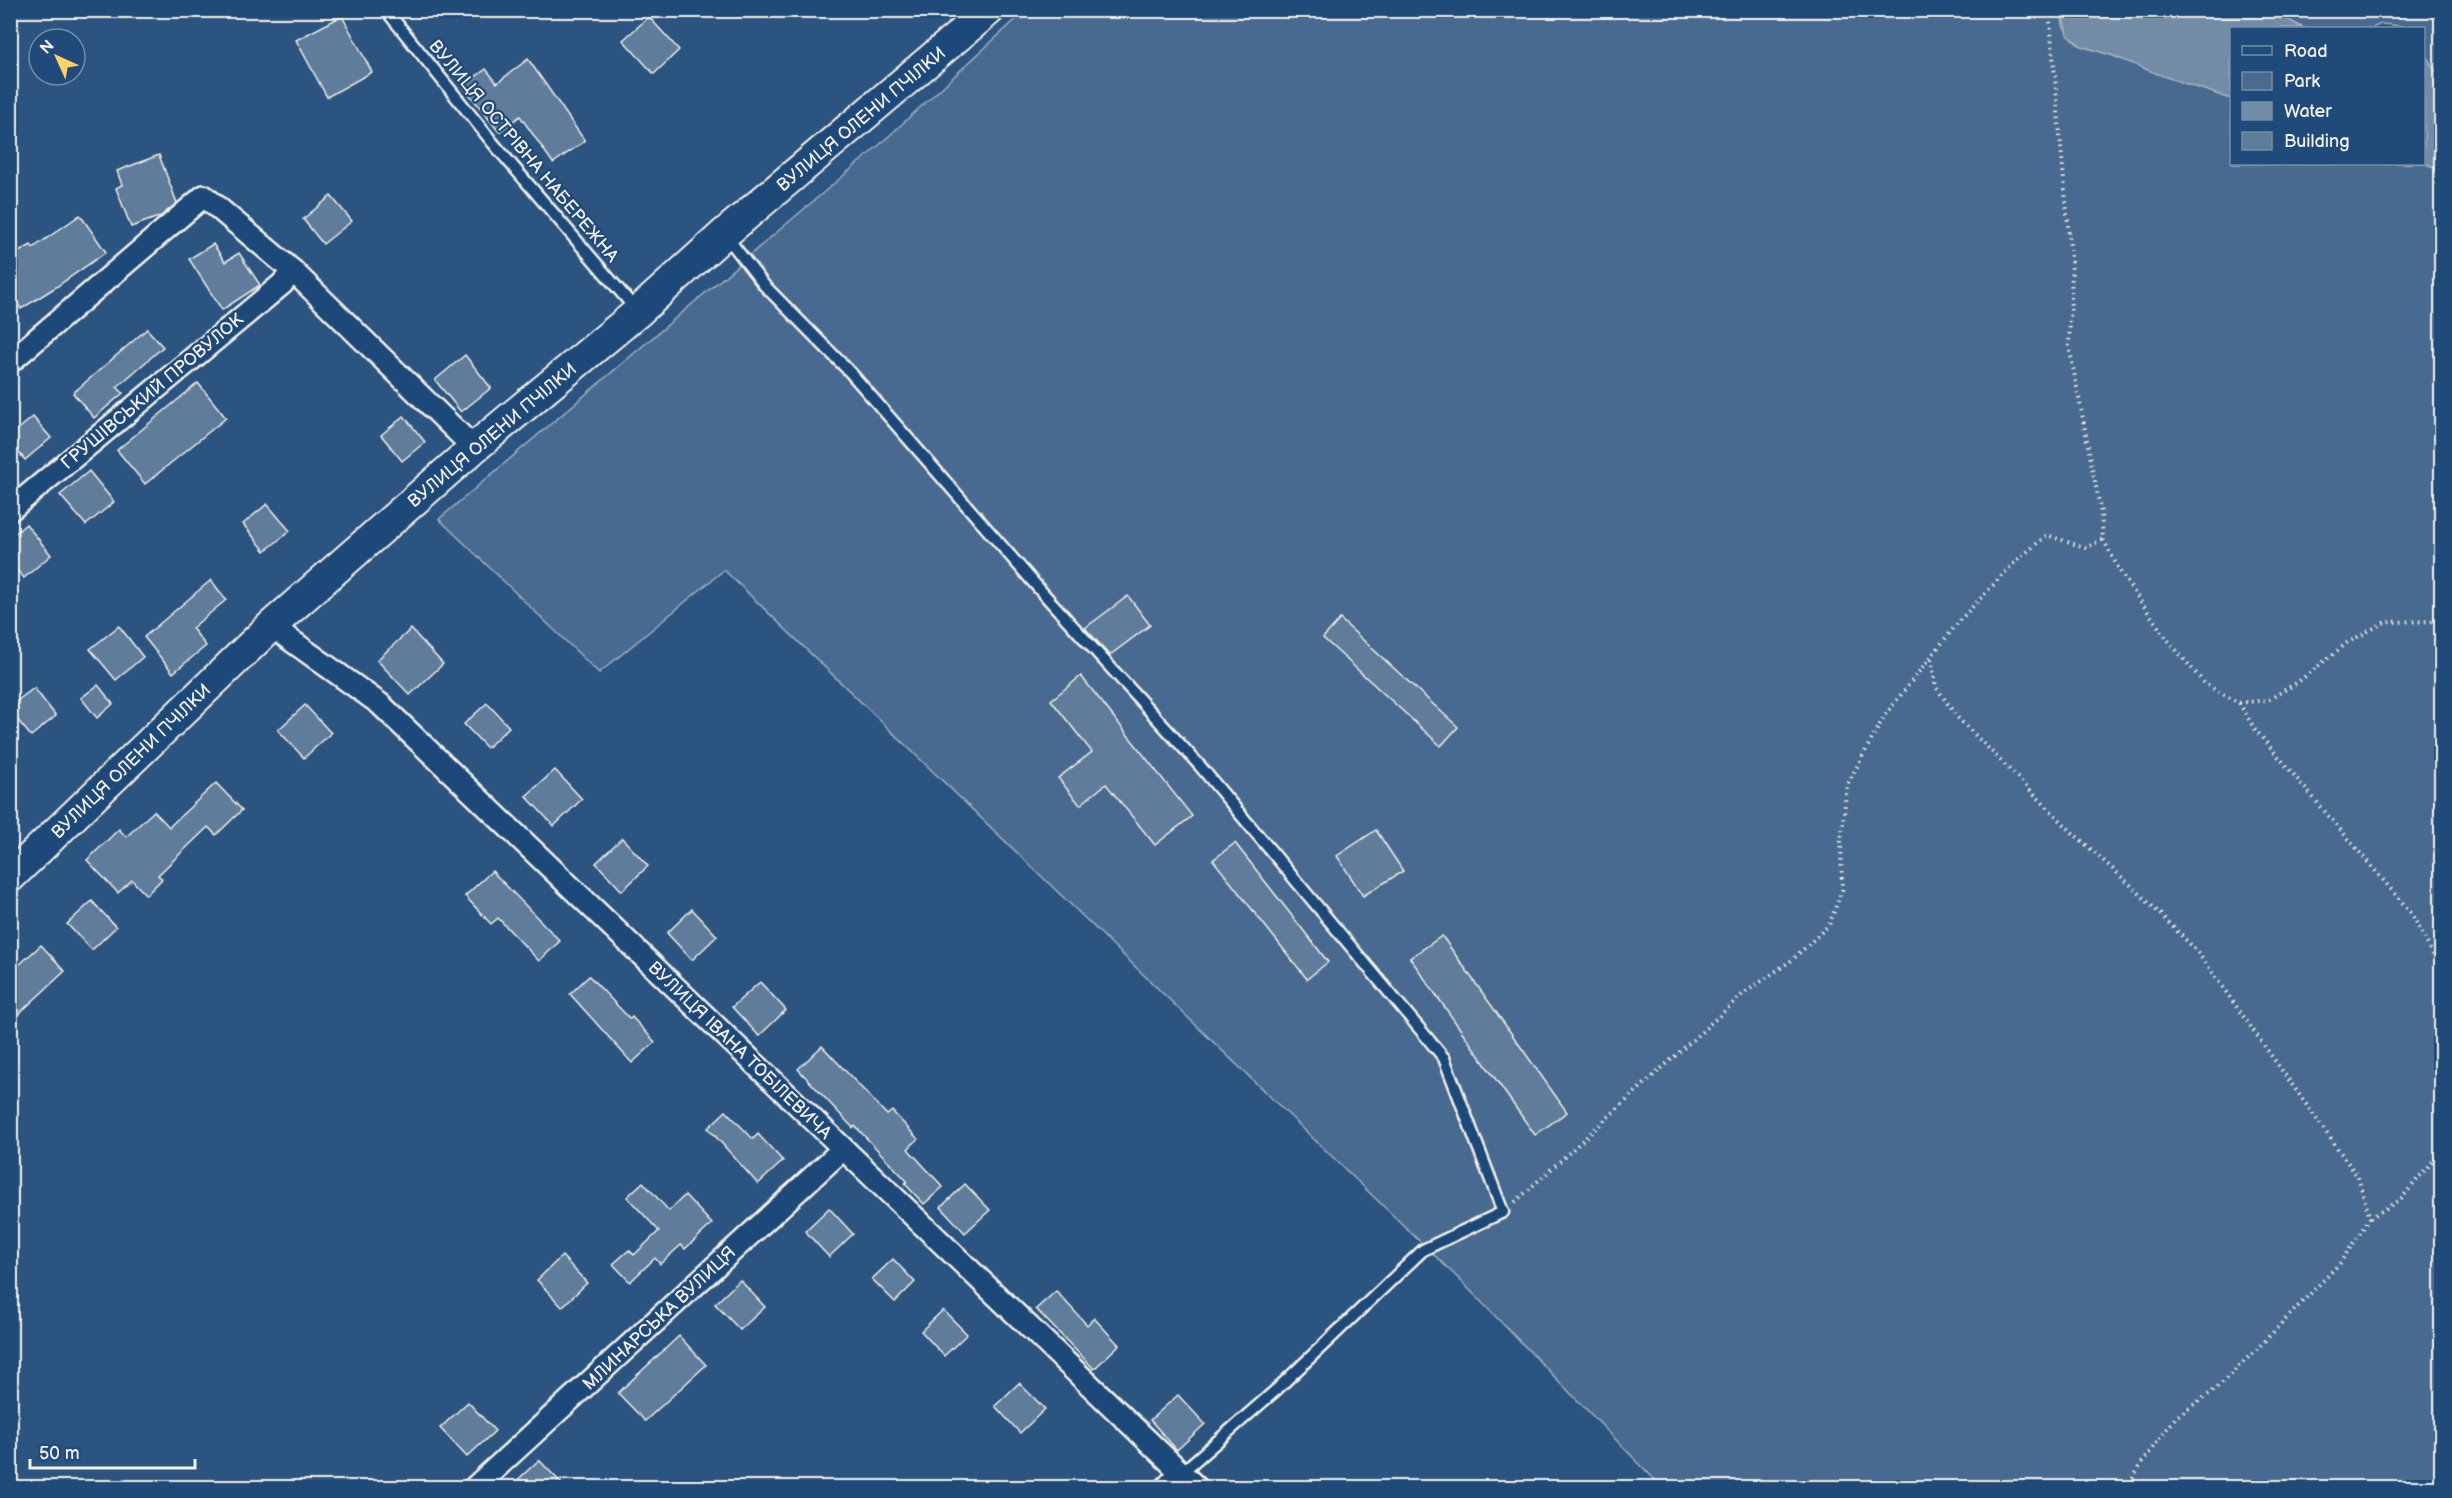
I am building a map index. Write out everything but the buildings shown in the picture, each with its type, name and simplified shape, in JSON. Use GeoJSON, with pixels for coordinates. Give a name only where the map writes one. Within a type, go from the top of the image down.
{"type":"FeatureCollection","features":[{"type":"Feature","properties":{"kind":"street","name":"ВУЛИЦЯ ОЛЕНИ ПЧІЛКИ"},"geometry":{"type":"LineString","coordinates":[[10,877],[271,626],[474,448],[638,312],[724,234],[989,10]]}},
{"type":"Feature","properties":{"kind":"street"},"geometry":{"type":"LineString","coordinates":[[10,362],[204,196],[293,271],[474,448]]}},
{"type":"Feature","properties":{"kind":"street","name":"ГРУШІВСЬКИЙ ПРОВУЛОК"},"geometry":{"type":"LineString","coordinates":[[10,510],[282,284],[293,271]]}},
{"type":"Feature","properties":{"kind":"street","name":"ВУЛИЦЯ ІВАНА ТОБІЛЕВИЧА"},"geometry":{"type":"LineString","coordinates":[[271,626],[380,704],[1197,1488]]}},
{"type":"Feature","properties":{"kind":"street","name":"МЛИНАРСЬКА ВУЛИЦЯ"},"geometry":{"type":"LineString","coordinates":[[474,1488],[843,1149]]}},
{"type":"Feature","properties":{"kind":"street"},"geometry":{"type":"LineString","coordinates":[[1166,1488],[1181,1473]]}},
{"type":"Feature","properties":{"kind":"lane","name":"ВУЛИЦЯ ОСТРІВНА НАБЕРЕЖНА"},"geometry":{"type":"LineString","coordinates":[[386,10],[493,142],[638,312]]}},
{"type":"Feature","properties":{"kind":"lane"},"geometry":{"type":"LineString","coordinates":[[724,234],[764,285],[850,372],[1041,591],[1200,766],[1444,1058],[1503,1212],[1423,1250],[1276,1390],[1181,1473]]}},
{"type":"Feature","properties":{"kind":"path"},"geometry":{"type":"LineString","coordinates":[[2049,10],[2072,270],[2069,346],[2101,513],[2103,539],[2122,575],[2167,639],[2205,684],[2239,703],[2254,728],[2412,914],[2442,972]]}},
{"type":"Feature","properties":{"kind":"path"},"geometry":{"type":"LineString","coordinates":[[1503,1212],[1743,994],[1792,960],[1829,925],[1842,890],[1841,842],[1847,785],[1886,716],[1960,620],[2015,562],[2047,535],[2086,548],[2103,539]]}},
{"type":"Feature","properties":{"kind":"path"},"geometry":{"type":"LineString","coordinates":[[2239,703],[2268,700],[2298,682],[2347,643],[2385,622],[2442,621]]}},
{"type":"Feature","properties":{"kind":"path"},"geometry":{"type":"LineString","coordinates":[[1931,659],[1936,687],[1957,717],[2072,832],[2136,890],[2196,950],[2358,1177],[2370,1218]]}},
{"type":"Feature","properties":{"kind":"path"},"geometry":{"type":"LineString","coordinates":[[2127,1488],[2143,1461],[2176,1417],[2212,1392],[2262,1344],[2340,1263],[2370,1218],[2401,1198],[2442,1150]]}},
{"type":"Feature","properties":{"kind":"green space"},"geometry":{"type":"Polygon","coordinates":[[[1025,11],[2061,11],[2063,26],[2081,46],[2230,99],[2230,165],[2425,163],[2441,170],[2441,1487],[1662,1487],[1460,1280],[724,570],[599,673],[439,519],[877,147],[1025,11]]]}},
{"type":"Feature","properties":{"kind":"green space"},"geometry":{"type":"Polygon","coordinates":[[[2273,11],[2441,11],[2441,80],[2425,55],[2425,27],[2381,24],[2374,27],[2301,27],[2273,11]]]}},
{"type":"Feature","properties":{"kind":"water"},"geometry":{"type":"Polygon","coordinates":[[[2061,11],[2273,11],[2301,27],[2230,27],[2230,99],[2081,46],[2067,34],[2061,11]]]}},
{"type":"Feature","properties":{"kind":"water"},"geometry":{"type":"Polygon","coordinates":[[[2425,55],[2441,80],[2441,170],[2425,163],[2425,55]]]}}]}
